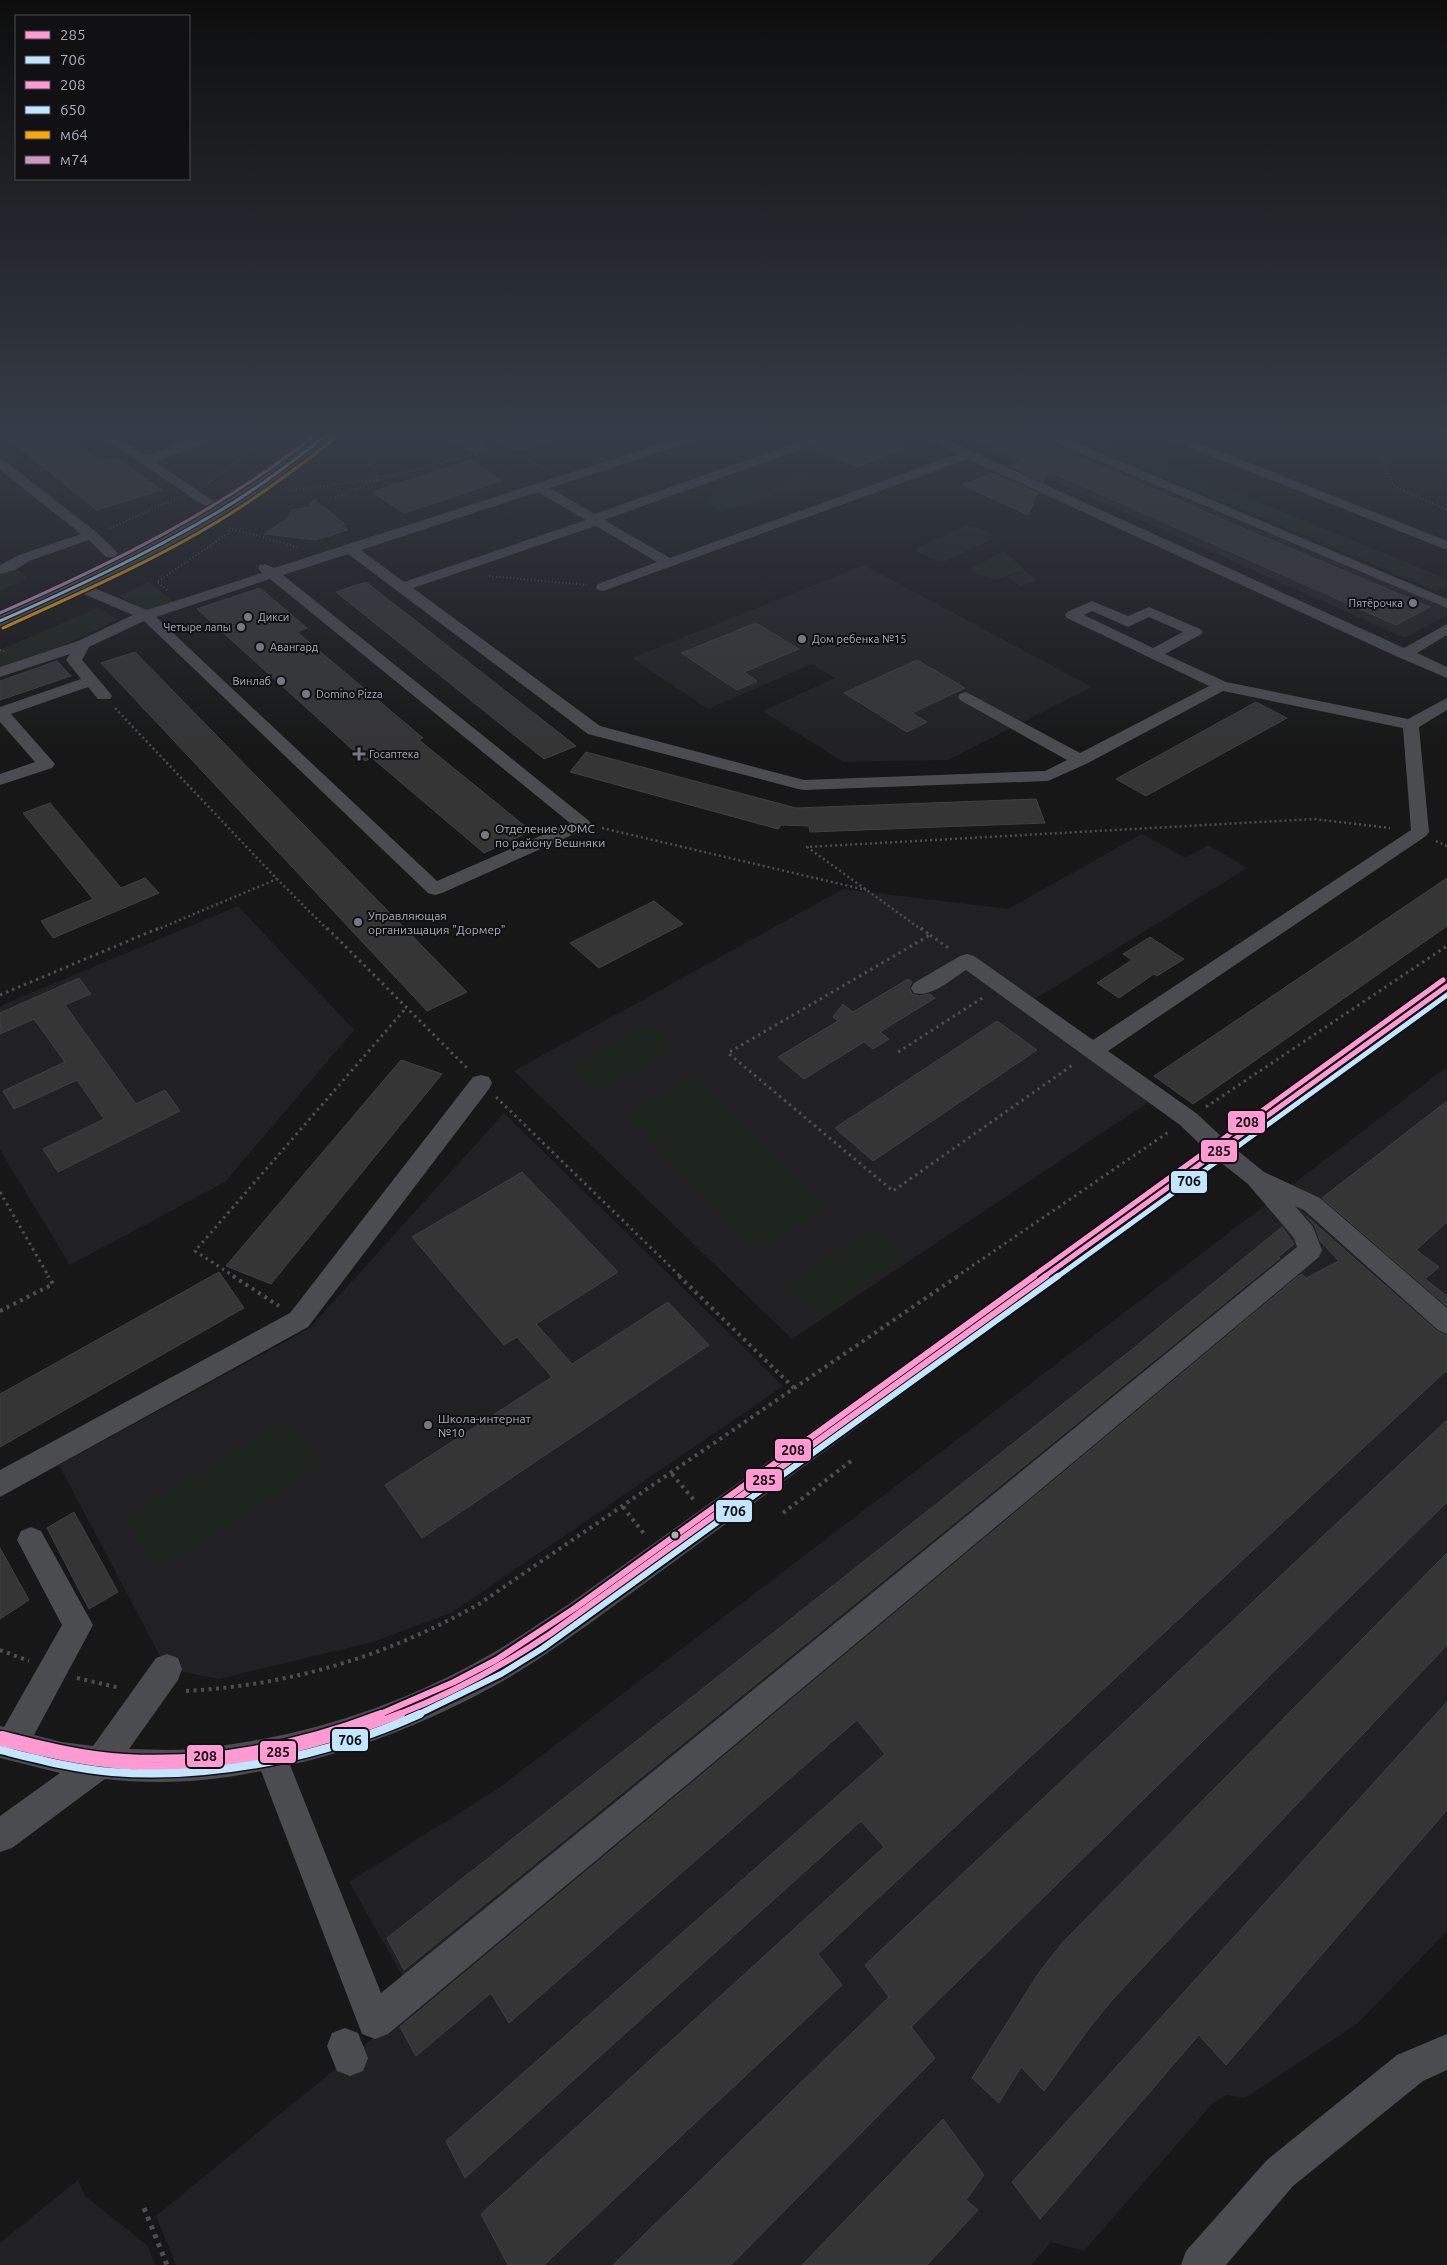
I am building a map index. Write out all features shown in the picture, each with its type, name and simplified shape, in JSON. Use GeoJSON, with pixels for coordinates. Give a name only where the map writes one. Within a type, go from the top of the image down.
{"type":"FeatureCollection","features":[{"type":"Feature","properties":{"kind":"main road"},"geometry":{"type":"LineString","coordinates":[[0,604],[111,554],[140,539]]}},
{"type":"Feature","properties":{"kind":"main road"},"geometry":{"type":"LineString","coordinates":[[0,621],[77,586],[173,539]]}},
{"type":"Feature","properties":{"kind":"street"},"geometry":{"type":"LineString","coordinates":[[0,570],[10,567],[24,558],[80,539]]}},
{"type":"Feature","properties":{"kind":"street"},"geometry":{"type":"LineString","coordinates":[[95,539],[111,554]]}},
{"type":"Feature","properties":{"kind":"street"},"geometry":{"type":"LineString","coordinates":[[0,672],[83,644],[146,615],[182,604],[269,571],[329,556],[382,539]]}},
{"type":"Feature","properties":{"kind":"street"},"geometry":{"type":"LineString","coordinates":[[403,588],[542,539]]}},
{"type":"Feature","properties":{"kind":"street"},"geometry":{"type":"LineString","coordinates":[[626,539],[668,564]]}},
{"type":"Feature","properties":{"kind":"street"},"geometry":{"type":"LineString","coordinates":[[603,587],[737,539]]}},
{"type":"Feature","properties":{"kind":"street"},"geometry":{"type":"LineString","coordinates":[[1153,539],[1447,674]]}},
{"type":"Feature","properties":{"kind":"street"},"geometry":{"type":"LineString","coordinates":[[1293,539],[1447,604]]}},
{"type":"Feature","properties":{"kind":"street"},"geometry":{"type":"LineString","coordinates":[[1429,539],[1447,546]]}},
{"type":"Feature","properties":{"kind":"street"},"geometry":{"type":"LineString","coordinates":[[351,549],[594,730],[804,785],[1048,776],[1221,686]]}},
{"type":"Feature","properties":{"kind":"street"},"geometry":{"type":"LineString","coordinates":[[77,586],[146,615],[435,888],[582,824],[269,571]]}},
{"type":"Feature","properties":{"kind":"street"},"geometry":{"type":"LineString","coordinates":[[1128,622],[1092,605],[1072,615],[1221,686],[1411,725],[1447,703]]}},
{"type":"Feature","properties":{"kind":"street"},"geometry":{"type":"LineString","coordinates":[[1108,632],[1149,611],[1195,632],[1154,654]]}},
{"type":"Feature","properties":{"kind":"street"},"geometry":{"type":"LineString","coordinates":[[1404,654],[1447,629]]}},
{"type":"Feature","properties":{"kind":"street"},"geometry":{"type":"LineString","coordinates":[[83,644],[74,660],[104,696]]}},
{"type":"Feature","properties":{"kind":"street"},"geometry":{"type":"LineString","coordinates":[[0,780],[46,764],[0,712],[91,681]]}},
{"type":"Feature","properties":{"kind":"street"},"geometry":{"type":"LineString","coordinates":[[966,696],[1080,760]]}},
{"type":"Feature","properties":{"kind":"street"},"geometry":{"type":"LineString","coordinates":[[1100,1046],[1420,832],[1411,725]]}},
{"type":"Feature","properties":{"kind":"street"},"geometry":{"type":"LineString","coordinates":[[270,1755],[375,2021],[1310,1250],[1305,1234],[1256,1178],[1220,1150],[1188,1119],[967,961],[921,988]]}},
{"type":"Feature","properties":{"kind":"street"},"geometry":{"type":"LineString","coordinates":[[31,1540],[78,1625],[53,1671],[5,1744],[60,1758],[100,1763],[185,1766],[221,1763],[270,1755],[350,1733],[396,1716],[488,1672],[534,1645],[1447,986]]}},
{"type":"Feature","properties":{"kind":"street"},"geometry":{"type":"LineString","coordinates":[[0,1484],[299,1320],[481,1083]]}},
{"type":"Feature","properties":{"kind":"street"},"geometry":{"type":"LineString","coordinates":[[1256,1178],[1312,1204],[1447,1323]]}},
{"type":"Feature","properties":{"kind":"street"},"geometry":{"type":"LineString","coordinates":[[0,1836],[100,1763],[159,1680]]}},
{"type":"Feature","properties":{"kind":"street"},"geometry":{"type":"LineString","coordinates":[[1200,2265],[1280,2173],[1410,2068],[1447,2052]]}},
{"type":"Feature","properties":{"kind":"path"},"geometry":{"type":"LineString","coordinates":[[182,604],[157,582],[221,539]]}},
{"type":"Feature","properties":{"kind":"path"},"geometry":{"type":"LineString","coordinates":[[267,539],[329,556]]}},
{"type":"Feature","properties":{"kind":"path"},"geometry":{"type":"LineString","coordinates":[[448,572],[603,587]]}},
{"type":"Feature","properties":{"kind":"path"},"geometry":{"type":"LineString","coordinates":[[104,696],[277,879],[481,1083],[795,1389]]}},
{"type":"Feature","properties":{"kind":"path"},"geometry":{"type":"LineString","coordinates":[[582,824],[869,891]]}},
{"type":"Feature","properties":{"kind":"path"},"geometry":{"type":"LineString","coordinates":[[0,995],[277,879]]}},
{"type":"Feature","properties":{"kind":"path"},"geometry":{"type":"LineString","coordinates":[[0,1650],[53,1671],[112,1687],[159,1680],[232,1688],[290,1678],[408,1640],[479,1604],[672,1474],[1188,1119],[1447,946]]}},
{"type":"Feature","properties":{"kind":"path"},"geometry":{"type":"LineString","coordinates":[[898,1052],[1001,986]]}},
{"type":"Feature","properties":{"kind":"path"},"geometry":{"type":"LineString","coordinates":[[299,1320],[195,1251],[406,1008]]}},
{"type":"Feature","properties":{"kind":"path"},"geometry":{"type":"LineString","coordinates":[[0,1192],[53,1284],[0,1311]]}},
{"type":"Feature","properties":{"kind":"path"},"geometry":{"type":"LineString","coordinates":[[783,1513],[851,1461]]}},
{"type":"Feature","properties":{"kind":"path"},"geometry":{"type":"LineString","coordinates":[[672,1474],[699,1506]]}},
{"type":"Feature","properties":{"kind":"path"},"geometry":{"type":"LineString","coordinates":[[623,1507],[650,1541]]}},
{"type":"Feature","properties":{"kind":"path"},"geometry":{"type":"LineString","coordinates":[[144,2208],[167,2265]]}},
{"type":"Feature","properties":{"kind":"shaded area"},"geometry":{"type":"Polygon","coordinates":[[[937,539],[993,539],[945,561],[938,561],[916,552],[917,548],[937,539]]]}},
{"type":"Feature","properties":{"kind":"shaded area"},"geometry":{"type":"Polygon","coordinates":[[[1183,539],[1281,539],[1447,608],[1447,615],[1405,638],[1183,539]]]}},
{"type":"Feature","properties":{"kind":"shaded area"},"geometry":{"type":"Polygon","coordinates":[[[1311,539],[1348,539],[1447,579],[1447,585],[1436,591],[1311,539]]]}},
{"type":"Feature","properties":{"kind":"shaded area"},"geometry":{"type":"Polygon","coordinates":[[[1004,551],[1025,570],[994,580],[968,570],[1004,551]]]}},
{"type":"Feature","properties":{"kind":"shaded area"},"geometry":{"type":"Polygon","coordinates":[[[864,565],[1092,687],[948,760],[843,762],[763,711],[835,678],[812,664],[708,709],[632,658],[864,565]]]}},
{"type":"Feature","properties":{"kind":"shaded area"},"geometry":{"type":"Polygon","coordinates":[[[15,568],[28,578],[0,591],[0,573],[15,568]]]}},
{"type":"Feature","properties":{"kind":"shaded area"},"geometry":{"type":"Polygon","coordinates":[[[1026,571],[1037,581],[1020,586],[1007,577],[1026,571]]]}},
{"type":"Feature","properties":{"kind":"shaded area"},"geometry":{"type":"Polygon","coordinates":[[[149,582],[175,603],[149,611],[118,596],[149,582]]]}},
{"type":"Feature","properties":{"kind":"shaded area"},"geometry":{"type":"Polygon","coordinates":[[[97,608],[119,619],[60,647],[0,667],[0,650],[97,608]]]}},
{"type":"Feature","properties":{"kind":"shaded area"},"geometry":{"type":"Polygon","coordinates":[[[1142,834],[1186,858],[1208,845],[1247,868],[1035,999],[1164,1092],[792,1339],[514,1071],[843,889],[1008,909],[1142,834]]]}},
{"type":"Feature","properties":{"kind":"shaded area"},"geometry":{"type":"Polygon","coordinates":[[[238,906],[354,1030],[225,1182],[70,1265],[0,1150],[0,1006],[238,906]]]}},
{"type":"Feature","properties":{"kind":"shaded area"},"geometry":{"type":"Polygon","coordinates":[[[652,1025],[677,1050],[594,1092],[570,1065],[652,1025]]]}},
{"type":"Feature","properties":{"kind":"shaded area"},"geometry":{"type":"Polygon","coordinates":[[[1447,1067],[1447,1931],[1357,2024],[1245,2098],[1227,2095],[1212,2104],[1084,2251],[1051,2242],[1031,2265],[176,2265],[156,2216],[390,2024],[403,1977],[349,1882],[496,1790],[1447,1067]]]}},
{"type":"Feature","properties":{"kind":"shaded area"},"geometry":{"type":"Polygon","coordinates":[[[696,1076],[829,1206],[755,1250],[626,1113],[696,1076]]]}},
{"type":"Feature","properties":{"kind":"shaded area","name":"Школа-интернат №10"},"geometry":{"type":"Polygon","coordinates":[[[504,1113],[783,1386],[453,1612],[373,1642],[219,1679],[167,1669],[59,1465],[310,1328],[504,1113]]]}},
{"type":"Feature","properties":{"kind":"shaded area"},"geometry":{"type":"Polygon","coordinates":[[[870,1227],[904,1256],[819,1317],[786,1286],[870,1227]]]}},
{"type":"Feature","properties":{"kind":"shaded area"},"geometry":{"type":"Polygon","coordinates":[[[288,1419],[321,1466],[156,1571],[126,1518],[288,1419]]]}},
{"type":"Feature","properties":{"kind":"shaded area"},"geometry":{"type":"Polygon","coordinates":[[[78,2180],[85,2196],[148,2246],[155,2265],[0,2265],[0,2243],[78,2180]]]}},
{"type":"Feature","properties":{"kind":"building"},"geometry":{"type":"Polygon","coordinates":[[[1201,539],[1268,539],[1430,607],[1396,625],[1201,539]]]}},
{"type":"Feature","properties":{"kind":"building"},"geometry":{"type":"Polygon","coordinates":[[[366,582],[576,746],[544,759],[336,592],[366,582]]]}},
{"type":"Feature","properties":{"kind":"building"},"geometry":{"type":"Polygon","coordinates":[[[260,588],[307,628],[297,632],[423,738],[419,740],[531,831],[484,853],[372,758],[365,761],[197,609],[260,588]]]}},
{"type":"Feature","properties":{"kind":"building"},"geometry":{"type":"Polygon","coordinates":[[[756,623],[799,649],[744,672],[757,681],[737,690],[681,653],[756,623]]]}},
{"type":"Feature","properties":{"kind":"building"},"geometry":{"type":"Polygon","coordinates":[[[135,652],[467,992],[427,1011],[101,663],[135,652]]]}},
{"type":"Feature","properties":{"kind":"building"},"geometry":{"type":"Polygon","coordinates":[[[917,660],[965,688],[912,713],[927,722],[907,732],[844,693],[917,660]]]}},
{"type":"Feature","properties":{"kind":"building"},"geometry":{"type":"Polygon","coordinates":[[[57,661],[71,676],[0,700],[0,681],[57,661]]]}},
{"type":"Feature","properties":{"kind":"building"},"geometry":{"type":"Polygon","coordinates":[[[1256,702],[1287,718],[1146,796],[1116,779],[1256,702]]]}},
{"type":"Feature","properties":{"kind":"building"},"geometry":{"type":"Polygon","coordinates":[[[586,752],[796,808],[1036,799],[1045,823],[810,832],[809,826],[781,825],[778,829],[570,772],[586,752]]]}},
{"type":"Feature","properties":{"kind":"building"},"geometry":{"type":"Polygon","coordinates":[[[50,803],[121,888],[145,878],[159,893],[53,938],[41,921],[93,899],[23,813],[50,803]]]}},
{"type":"Feature","properties":{"kind":"building"},"geometry":{"type":"Polygon","coordinates":[[[1447,878],[1447,926],[1193,1104],[1154,1076],[1447,878]]]}},
{"type":"Feature","properties":{"kind":"building"},"geometry":{"type":"Polygon","coordinates":[[[654,901],[683,924],[599,968],[570,943],[654,901]]]}},
{"type":"Feature","properties":{"kind":"building"},"geometry":{"type":"Polygon","coordinates":[[[1150,937],[1184,959],[1157,976],[1154,974],[1119,998],[1097,983],[1132,960],[1123,954],[1150,937]]]}},
{"type":"Feature","properties":{"kind":"building"},"geometry":{"type":"Polygon","coordinates":[[[79,978],[91,994],[65,1005],[136,1104],[165,1090],[180,1111],[58,1172],[43,1149],[104,1119],[77,1080],[14,1109],[3,1091],[65,1062],[34,1019],[0,1034],[0,1013],[79,978]]]}},
{"type":"Feature","properties":{"kind":"building"},"geometry":{"type":"Polygon","coordinates":[[[908,979],[912,982],[909,987],[912,994],[920,996],[929,994],[935,998],[880,1032],[889,1039],[873,1049],[864,1042],[804,1079],[778,1057],[838,1021],[833,1017],[843,1004],[853,1012],[908,979]]]}},
{"type":"Feature","properties":{"kind":"building"},"geometry":{"type":"Polygon","coordinates":[[[997,1021],[1037,1050],[873,1161],[835,1128],[997,1021]]]}},
{"type":"Feature","properties":{"kind":"building"},"geometry":{"type":"Polygon","coordinates":[[[401,1060],[442,1074],[271,1284],[226,1266],[401,1060]]]}},
{"type":"Feature","properties":{"kind":"building"},"geometry":{"type":"Polygon","coordinates":[[[1447,1101],[1447,1222],[1416,1250],[1439,1267],[1425,1279],[1447,1296],[1447,1306],[1322,1198],[1447,1101]]]}},
{"type":"Feature","properties":{"kind":"building"},"geometry":{"type":"Polygon","coordinates":[[[522,1172],[618,1272],[536,1324],[572,1364],[668,1302],[709,1345],[422,1538],[385,1485],[552,1377],[517,1337],[504,1345],[412,1237],[522,1172]]]}},
{"type":"Feature","properties":{"kind":"building"},"geometry":{"type":"Polygon","coordinates":[[[1306,1216],[1437,1331],[1447,1336],[1447,1370],[818,1954],[842,1985],[544,2265],[508,2265],[481,2214],[884,1847],[861,1821],[465,2178],[446,2141],[885,1754],[857,1720],[509,2023],[491,1993],[416,2056],[400,2027],[1301,1274],[1306,1278],[1339,1261],[1320,1241],[1315,1226],[1306,1216]]]}},
{"type":"Feature","properties":{"kind":"building"},"geometry":{"type":"Polygon","coordinates":[[[1282,1227],[1294,1244],[1278,1257],[1280,1258],[404,1970],[387,1938],[1135,1347],[1282,1227]]]}},
{"type":"Feature","properties":{"kind":"building"},"geometry":{"type":"Polygon","coordinates":[[[219,1272],[244,1308],[0,1447],[0,1394],[219,1272]]]}},
{"type":"Feature","properties":{"kind":"building"},"geometry":{"type":"Polygon","coordinates":[[[1447,1420],[1447,1502],[911,2027],[935,2058],[731,2265],[613,2265],[889,1997],[865,1965],[1447,1420]]]}},
{"type":"Feature","properties":{"kind":"building"},"geometry":{"type":"Polygon","coordinates":[[[74,1512],[118,1592],[89,1609],[47,1528],[74,1512]]]}},
{"type":"Feature","properties":{"kind":"building"},"geometry":{"type":"Polygon","coordinates":[[[0,1548],[29,1600],[0,1619],[0,1548]]]}},
{"type":"Feature","properties":{"kind":"building"},"geometry":{"type":"Polygon","coordinates":[[[1447,1553],[1447,1645],[1113,1999],[1090,2027],[1044,2091],[1021,2067],[999,2103],[972,2078],[1040,1971],[1064,1941],[1447,1553]]]}},
{"type":"Feature","properties":{"kind":"building"},"geometry":{"type":"Polygon","coordinates":[[[1447,1702],[1447,1810],[1226,2065],[1199,2035],[1040,2219],[1012,2182],[1447,1702]]]}},
{"type":"Feature","properties":{"kind":"building"},"geometry":{"type":"Polygon","coordinates":[[[943,2119],[984,2175],[966,2200],[978,2210],[927,2265],[802,2265],[943,2119]]]}},
{"type":"Feature","properties":{"kind":"transit line","name":"м74"},"geometry":{"type":"LineString","coordinates":[[0,613],[84,575],[157,539]]}},
{"type":"Feature","properties":{"kind":"transit line","name":"650"},"geometry":{"type":"LineString","coordinates":[[0,621],[130,561],[172,539]]}},
{"type":"Feature","properties":{"kind":"transit line","name":"м64"},"geometry":{"type":"LineString","coordinates":[[3,628],[91,588],[188,539]]}},
{"type":"Feature","properties":{"kind":"transit line","name":"208"},"geometry":{"type":"LineString","coordinates":[[2,1735],[62,1749],[124,1758],[171,1759],[220,1755],[268,1747],[317,1735],[364,1720],[410,1702],[496,1660],[575,1608],[1443,980]]}},
{"type":"Feature","properties":{"kind":"transit line","name":"285"},"geometry":{"type":"LineString","coordinates":[[0,1742],[61,1756],[123,1765],[170,1766],[219,1763],[268,1755],[367,1727],[414,1709],[458,1688],[510,1660],[579,1614],[1447,986]]}},
{"type":"Feature","properties":{"kind":"transit line","name":"706"},"geometry":{"type":"LineString","coordinates":[[0,1750],[62,1764],[110,1772],[175,1773],[224,1768],[273,1760],[367,1735],[458,1697],[512,1668],[583,1620],[1447,995]]}},
{"type":"Feature","properties":{"kind":"place","name":"Пятёрочка"},"geometry":{"type":"Point","coordinates":[1413,603]}},
{"type":"Feature","properties":{"kind":"place","name":"Дикси"},"geometry":{"type":"Point","coordinates":[248,617]}},
{"type":"Feature","properties":{"kind":"place","name":"Четыре лапы"},"geometry":{"type":"Point","coordinates":[241,627]}},
{"type":"Feature","properties":{"kind":"place","name":"Дом ребенка №15"},"geometry":{"type":"Point","coordinates":[802,639]}},
{"type":"Feature","properties":{"kind":"place","name":"Авангард"},"geometry":{"type":"Point","coordinates":[260,647]}},
{"type":"Feature","properties":{"kind":"place","name":"Винлаб"},"geometry":{"type":"Point","coordinates":[281,681]}},
{"type":"Feature","properties":{"kind":"place","name":"Domino Pizza"},"geometry":{"type":"Point","coordinates":[306,694]}},
{"type":"Feature","properties":{"kind":"place","name":"Госаптека"},"geometry":{"type":"Point","coordinates":[359,754]}},
{"type":"Feature","properties":{"kind":"place","name":"Отделение УФМС по району Вешняки"},"geometry":{"type":"Point","coordinates":[485,835]}},
{"type":"Feature","properties":{"kind":"place","name":"Управляющая организщация \"Дормер\""},"geometry":{"type":"Point","coordinates":[358,922]}},
{"type":"Feature","properties":{"kind":"place","name":"Школа-интернат №10"},"geometry":{"type":"Point","coordinates":[428,1425]}}]}
